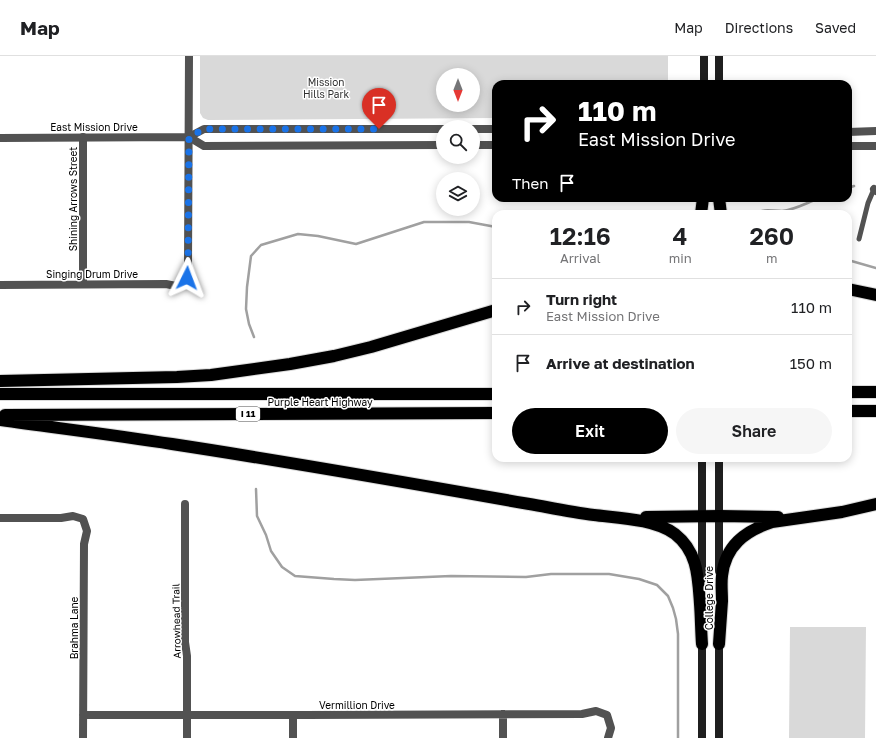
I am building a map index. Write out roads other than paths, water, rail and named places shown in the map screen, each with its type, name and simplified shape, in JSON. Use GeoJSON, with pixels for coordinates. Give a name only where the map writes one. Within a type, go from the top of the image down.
{"type":"FeatureCollection","features":[{"type":"Feature","properties":{"kind":"highway"},"geometry":{"type":"LineString","coordinates":[[852,290],[876,295]]}},
{"type":"Feature","properties":{"kind":"highway"},"geometry":{"type":"LineString","coordinates":[[0,381],[177,377],[211,375],[290,364],[334,356],[371,347],[492,311]]}},
{"type":"Feature","properties":{"kind":"highway"},"geometry":{"type":"LineString","coordinates":[[852,392],[876,392]]}},
{"type":"Feature","properties":{"kind":"highway","name":"Purple Heart Highway"},"geometry":{"type":"LineString","coordinates":[[0,394],[492,394]]}},
{"type":"Feature","properties":{"kind":"highway"},"geometry":{"type":"LineString","coordinates":[[852,412],[876,411]]}},
{"type":"Feature","properties":{"kind":"highway","name":"Purple Heart Highway"},"geometry":{"type":"LineString","coordinates":[[0,415],[492,413]]}},
{"type":"Feature","properties":{"kind":"highway"},"geometry":{"type":"LineString","coordinates":[[0,420],[173,444],[441,488],[582,514],[648,522],[658,525],[666,528],[681,539],[695,562],[698,574],[702,644]]}},
{"type":"Feature","properties":{"kind":"highway"},"geometry":{"type":"LineString","coordinates":[[719,644],[722,575],[730,551],[742,537],[761,526],[772,522],[842,512],[876,504]]}},
{"type":"Feature","properties":{"kind":"highway"},"geometry":{"type":"LineString","coordinates":[[611,517],[813,516]]}},
{"type":"Feature","properties":{"kind":"main road"},"geometry":{"type":"LineString","coordinates":[[704,56],[704,80]]}},
{"type":"Feature","properties":{"kind":"main road"},"geometry":{"type":"LineString","coordinates":[[719,56],[719,80]]}},
{"type":"Feature","properties":{"kind":"main road","name":"College Drive"},"geometry":{"type":"LineString","coordinates":[[702,462],[702,738]]}},
{"type":"Feature","properties":{"kind":"main road","name":"College Drive"},"geometry":{"type":"LineString","coordinates":[[719,462],[719,738]]}},
{"type":"Feature","properties":{"kind":"street"},"geometry":{"type":"LineString","coordinates":[[189,56],[189,137]]}},
{"type":"Feature","properties":{"kind":"street","name":"East Mission Drive"},"geometry":{"type":"LineString","coordinates":[[0,138],[189,137],[204,129],[436,129]]}},
{"type":"Feature","properties":{"kind":"street"},"geometry":{"type":"LineString","coordinates":[[480,129],[492,129]]}},
{"type":"Feature","properties":{"kind":"street"},"geometry":{"type":"LineString","coordinates":[[852,132],[876,131]]}},
{"type":"Feature","properties":{"kind":"street","name":"Shining Arrows Street"},"geometry":{"type":"LineString","coordinates":[[83,137],[83,284]]}},
{"type":"Feature","properties":{"kind":"street","name":"East Mission Drive"},"geometry":{"type":"LineString","coordinates":[[189,137],[204,146],[436,145]]}},
{"type":"Feature","properties":{"kind":"street","name":"Singing Drum Drive"},"geometry":{"type":"LineString","coordinates":[[0,285],[183,285],[187,278],[188,268],[189,137]]}},
{"type":"Feature","properties":{"kind":"street"},"geometry":{"type":"LineString","coordinates":[[480,145],[492,145]]}},
{"type":"Feature","properties":{"kind":"street"},"geometry":{"type":"LineString","coordinates":[[852,148],[876,146]]}},
{"type":"Feature","properties":{"kind":"street","name":"Arrowhead Trail"},"geometry":{"type":"LineString","coordinates":[[185,504],[187,738]]}},
{"type":"Feature","properties":{"kind":"street","name":"Brahma Lane"},"geometry":{"type":"LineString","coordinates":[[0,518],[61,518],[74,516],[83,520],[87,531],[84,544],[83,738]]}},
{"type":"Feature","properties":{"kind":"street","name":"Vermillion Drive"},"geometry":{"type":"LineString","coordinates":[[83,715],[582,714],[596,711],[607,715],[611,728],[608,738]]}},
{"type":"Feature","properties":{"kind":"street"},"geometry":{"type":"LineString","coordinates":[[503,714],[503,738]]}},
{"type":"Feature","properties":{"kind":"street"},"geometry":{"type":"LineString","coordinates":[[293,715],[293,738]]}},
{"type":"Feature","properties":{"kind":"lane"},"geometry":{"type":"LineString","coordinates":[[859,239],[868,203],[875,190]]}},
{"type":"Feature","properties":{"kind":"waterway"},"geometry":{"type":"LineString","coordinates":[[787,210],[797,208],[811,202]]}},
{"type":"Feature","properties":{"kind":"waterway"},"geometry":{"type":"LineString","coordinates":[[254,337],[249,324],[246,309],[247,287],[251,256],[261,245],[298,234],[318,236],[356,244],[424,222],[469,222],[492,226]]}},
{"type":"Feature","properties":{"kind":"waterway"},"geometry":{"type":"LineString","coordinates":[[852,261],[876,268]]}},
{"type":"Feature","properties":{"kind":"waterway"},"geometry":{"type":"LineString","coordinates":[[256,489],[257,516],[266,535],[271,551],[282,567],[295,576],[355,580],[451,576],[526,577],[551,574],[609,574],[639,579],[657,585],[668,596],[676,619],[678,634],[678,738]]}},
{"type":"Feature","properties":{"kind":"park label","name":"Mission Hills Park"},"geometry":{"type":"Point","coordinates":[326,88]}}]}
